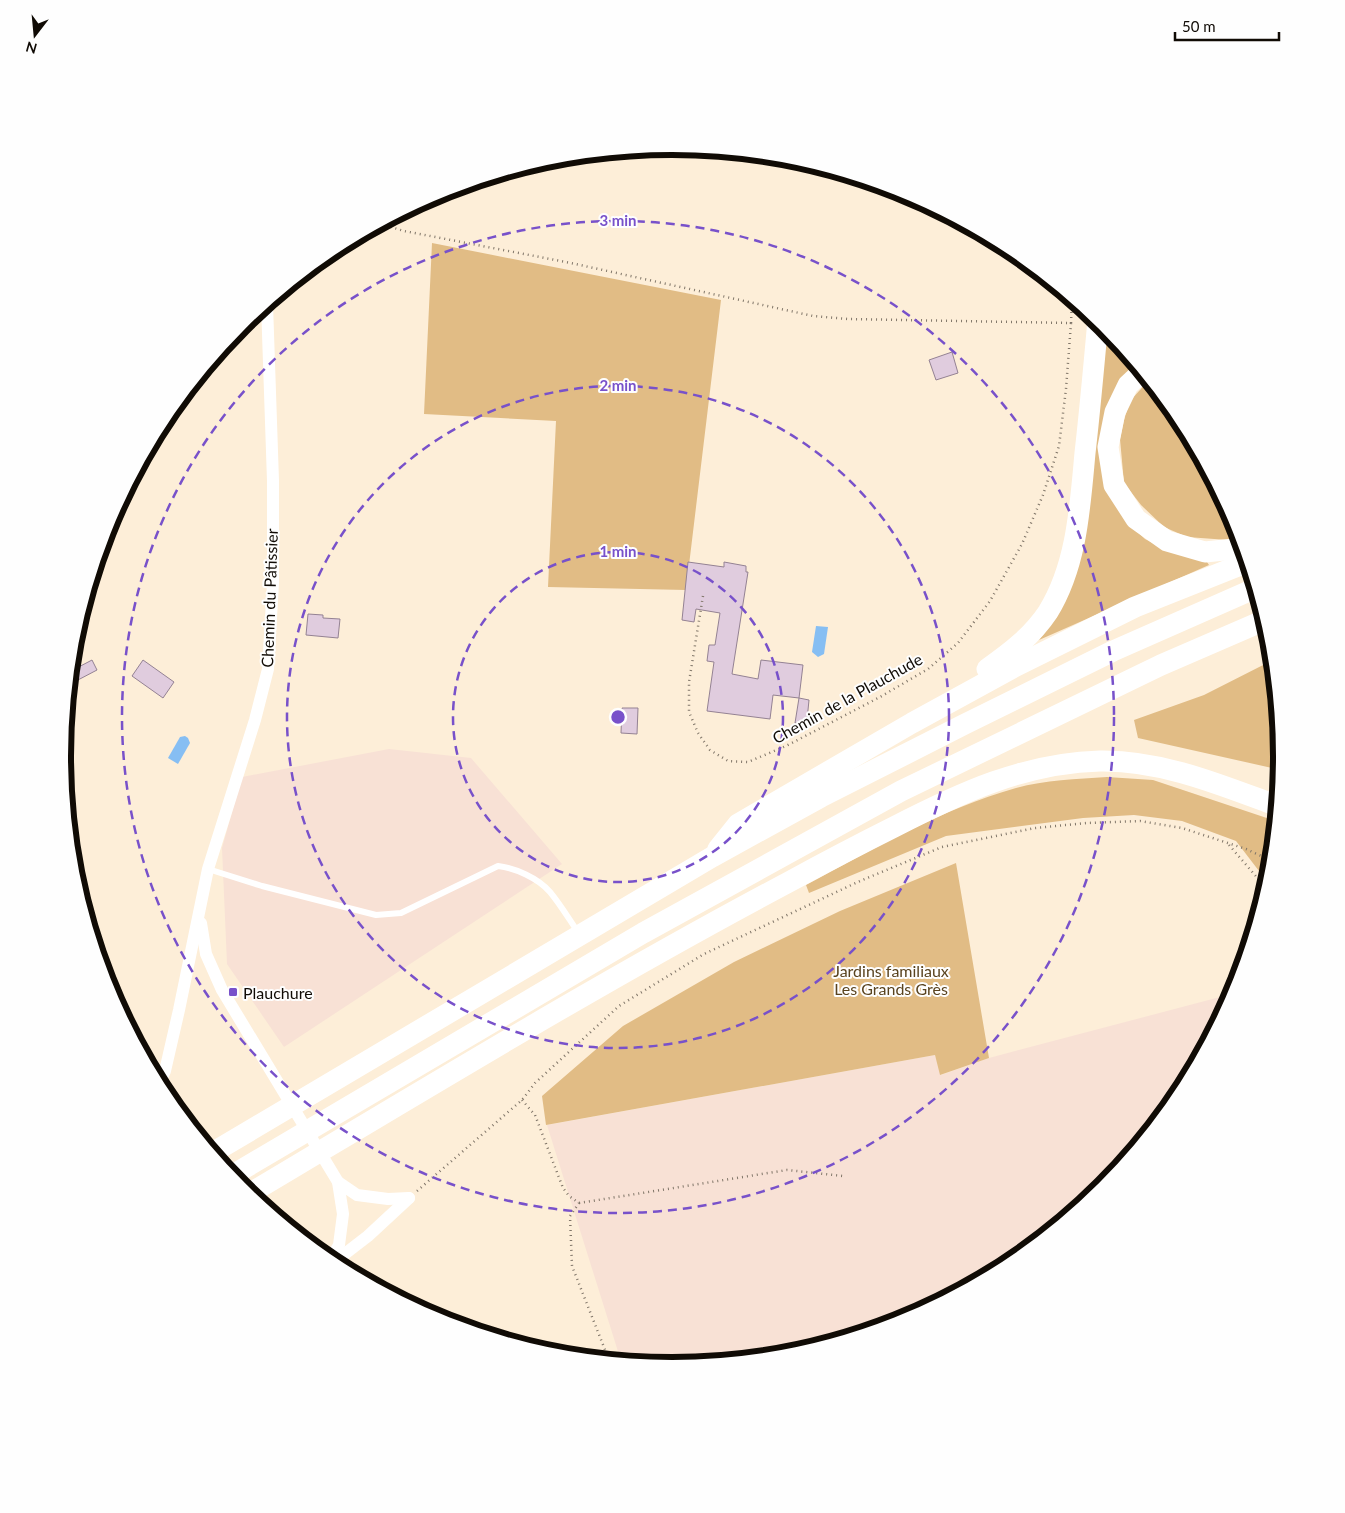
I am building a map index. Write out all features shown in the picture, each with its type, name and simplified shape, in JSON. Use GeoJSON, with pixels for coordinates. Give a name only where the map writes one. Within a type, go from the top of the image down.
{"type":"FeatureCollection","features":[{"type":"Feature","properties":{"kind":"highway"},"geometry":{"type":"LineString","coordinates":[[912,722],[933,702],[975,678],[1015,649],[1033,632],[1048,612],[1057,595],[1065,576],[1077,525],[1097,330]]}},
{"type":"Feature","properties":{"kind":"highway"},"geometry":{"type":"LineString","coordinates":[[1138,376],[1128,385],[1115,412],[1108,447],[1114,485],[1136,519],[1167,541],[1205,552],[1237,549]]}},
{"type":"Feature","properties":{"kind":"highway"},"geometry":{"type":"LineString","coordinates":[[712,857],[738,824],[912,722],[993,678],[1134,607],[1242,564]]}},
{"type":"Feature","properties":{"kind":"highway"},"geometry":{"type":"LineString","coordinates":[[217,1150],[712,857],[821,797],[1113,651],[1250,591]]}},
{"type":"Feature","properties":{"kind":"highway"},"geometry":{"type":"LineString","coordinates":[[238,1172],[643,933],[901,791],[1161,665],[1258,623]]}},
{"type":"Feature","properties":{"kind":"highway"},"geometry":{"type":"LineString","coordinates":[[256,1190],[618,974],[852,848],[969,790],[1008,776],[1046,767],[1099,761],[1155,767],[1213,782],[1271,804]]}},
{"type":"Feature","properties":{"kind":"street","name":"Chemin du Pâtissier"},"geometry":{"type":"LineString","coordinates":[[163,1075],[200,914],[208,869],[255,720],[268,669],[273,583],[267,312]]}},
{"type":"Feature","properties":{"kind":"street"},"geometry":{"type":"LineString","coordinates":[[200,914],[206,954],[222,990],[338,1182],[357,1195],[388,1200],[409,1198]]}},
{"type":"Feature","properties":{"kind":"street"},"geometry":{"type":"LineString","coordinates":[[334,1253],[339,1245],[343,1214],[338,1182]]}},
{"type":"Feature","properties":{"kind":"street"},"geometry":{"type":"LineString","coordinates":[[341,1258],[368,1236],[409,1198]]}},
{"type":"Feature","properties":{"kind":"lane"},"geometry":{"type":"LineString","coordinates":[[208,869],[262,886],[376,916],[400,914],[498,866],[511,868],[549,891],[580,935]]}},
{"type":"Feature","properties":{"kind":"path"},"geometry":{"type":"LineString","coordinates":[[390,226],[404,231],[571,263],[813,316],[848,319],[1071,323]]}},
{"type":"Feature","properties":{"kind":"path","name":"Chemin de la Plauchude"},"geometry":{"type":"LineString","coordinates":[[704,596],[689,682],[689,712],[698,733],[710,750],[728,761],[748,762],[786,746],[880,697],[928,668],[958,643],[990,601],[1022,544],[1043,495],[1059,446],[1066,389],[1072,307]]}},
{"type":"Feature","properties":{"kind":"path"},"geometry":{"type":"LineString","coordinates":[[409,1198],[522,1100],[535,1083],[627,1000],[704,954],[860,881],[942,847],[1035,828],[1087,823],[1140,821],[1182,828],[1246,849],[1265,858]]}},
{"type":"Feature","properties":{"kind":"path"},"geometry":{"type":"LineString","coordinates":[[1229,845],[1260,881]]}},
{"type":"Feature","properties":{"kind":"path"},"geometry":{"type":"LineString","coordinates":[[522,1100],[535,1115],[563,1188],[569,1196],[579,1203],[787,1170],[843,1176]]}},
{"type":"Feature","properties":{"kind":"path"},"geometry":{"type":"LineString","coordinates":[[579,1203],[570,1216],[572,1266],[607,1354]]}},
{"type":"Feature","properties":{"kind":"shaded area"},"geometry":{"type":"Polygon","coordinates":[[[389,749],[471,758],[562,864],[284,1047],[227,964],[222,848],[242,777],[389,749]]]}},
{"type":"Feature","properties":{"kind":"shaded area"},"geometry":{"type":"Polygon","coordinates":[[[1220,997],[1221,1002],[1193,1057],[1150,1123],[1125,1153],[1098,1182],[1039,1234],[973,1277],[938,1296],[866,1326],[790,1346],[751,1353],[712,1356],[672,1358],[619,1355],[547,1125],[935,1055],[941,1075],[989,1058],[1220,997]]]}},
{"type":"Feature","properties":{"kind":"green space"},"geometry":{"type":"Polygon","coordinates":[[[432,243],[721,300],[686,590],[548,587],[556,421],[424,414],[432,243]]]}},
{"type":"Feature","properties":{"kind":"green space"},"geometry":{"type":"Polygon","coordinates":[[[1103,337],[1134,371],[1105,412],[1128,523],[1145,539],[1165,549],[1205,559],[1209,565],[1039,640],[1058,614],[1103,337]]]}},
{"type":"Feature","properties":{"kind":"green space"},"geometry":{"type":"Polygon","coordinates":[[[1145,384],[1193,456],[1212,491],[1233,538],[1228,540],[1187,537],[1164,527],[1141,505],[1124,483],[1120,439],[1130,401],[1145,384]]]}},
{"type":"Feature","properties":{"kind":"green space"},"geometry":{"type":"Polygon","coordinates":[[[1266,663],[1272,717],[1273,768],[1138,738],[1134,720],[1204,695],[1266,663]]]}},
{"type":"Feature","properties":{"kind":"green space"},"geometry":{"type":"Polygon","coordinates":[[[1107,777],[1153,780],[1270,819],[1262,872],[1259,871],[1236,841],[1182,821],[1134,815],[1083,818],[946,836],[809,893],[806,885],[935,818],[1016,788],[1061,780],[1107,777]]]}},
{"type":"Feature","properties":{"kind":"green space","name":"Jardins familiaux Les Grands Grès"},"geometry":{"type":"Polygon","coordinates":[[[956,863],[989,1058],[940,1075],[935,1055],[546,1125],[542,1096],[623,1026],[734,962],[840,911],[956,863]]]}},
{"type":"Feature","properties":{"kind":"water"},"geometry":{"type":"Polygon","coordinates":[[[816,626],[828,627],[824,654],[818,657],[812,652],[816,626]]]}},
{"type":"Feature","properties":{"kind":"water"},"geometry":{"type":"Polygon","coordinates":[[[185,736],[190,743],[178,764],[168,758],[180,737],[185,736]]]}},
{"type":"Feature","properties":{"kind":"building"},"geometry":{"type":"Polygon","coordinates":[[[952,352],[958,373],[936,380],[929,360],[952,352]]]}},
{"type":"Feature","properties":{"kind":"building"},"geometry":{"type":"Polygon","coordinates":[[[688,562],[724,567],[724,562],[746,566],[746,572],[748,572],[732,674],[758,679],[761,660],[803,665],[799,698],[773,695],[770,719],[707,711],[714,662],[707,661],[709,645],[715,645],[720,613],[696,609],[694,622],[682,620],[688,562]]]}},
{"type":"Feature","properties":{"kind":"building"},"geometry":{"type":"Polygon","coordinates":[[[308,614],[323,615],[323,618],[340,619],[338,638],[306,635],[308,614]]]}},
{"type":"Feature","properties":{"kind":"building"},"geometry":{"type":"Polygon","coordinates":[[[92,660],[97,670],[76,681],[78,667],[92,660]]]}},
{"type":"Feature","properties":{"kind":"building"},"geometry":{"type":"Polygon","coordinates":[[[143,660],[174,682],[163,698],[132,676],[143,660]]]}},
{"type":"Feature","properties":{"kind":"building"},"geometry":{"type":"Polygon","coordinates":[[[799,698],[809,700],[807,720],[795,723],[799,698]]]}},
{"type":"Feature","properties":{"kind":"building"},"geometry":{"type":"Polygon","coordinates":[[[622,708],[638,708],[637,734],[621,733],[622,708]]]}},
{"type":"Feature","properties":{"kind":"place","name":"Plauchure"},"geometry":{"type":"Point","coordinates":[233,992]}}]}
